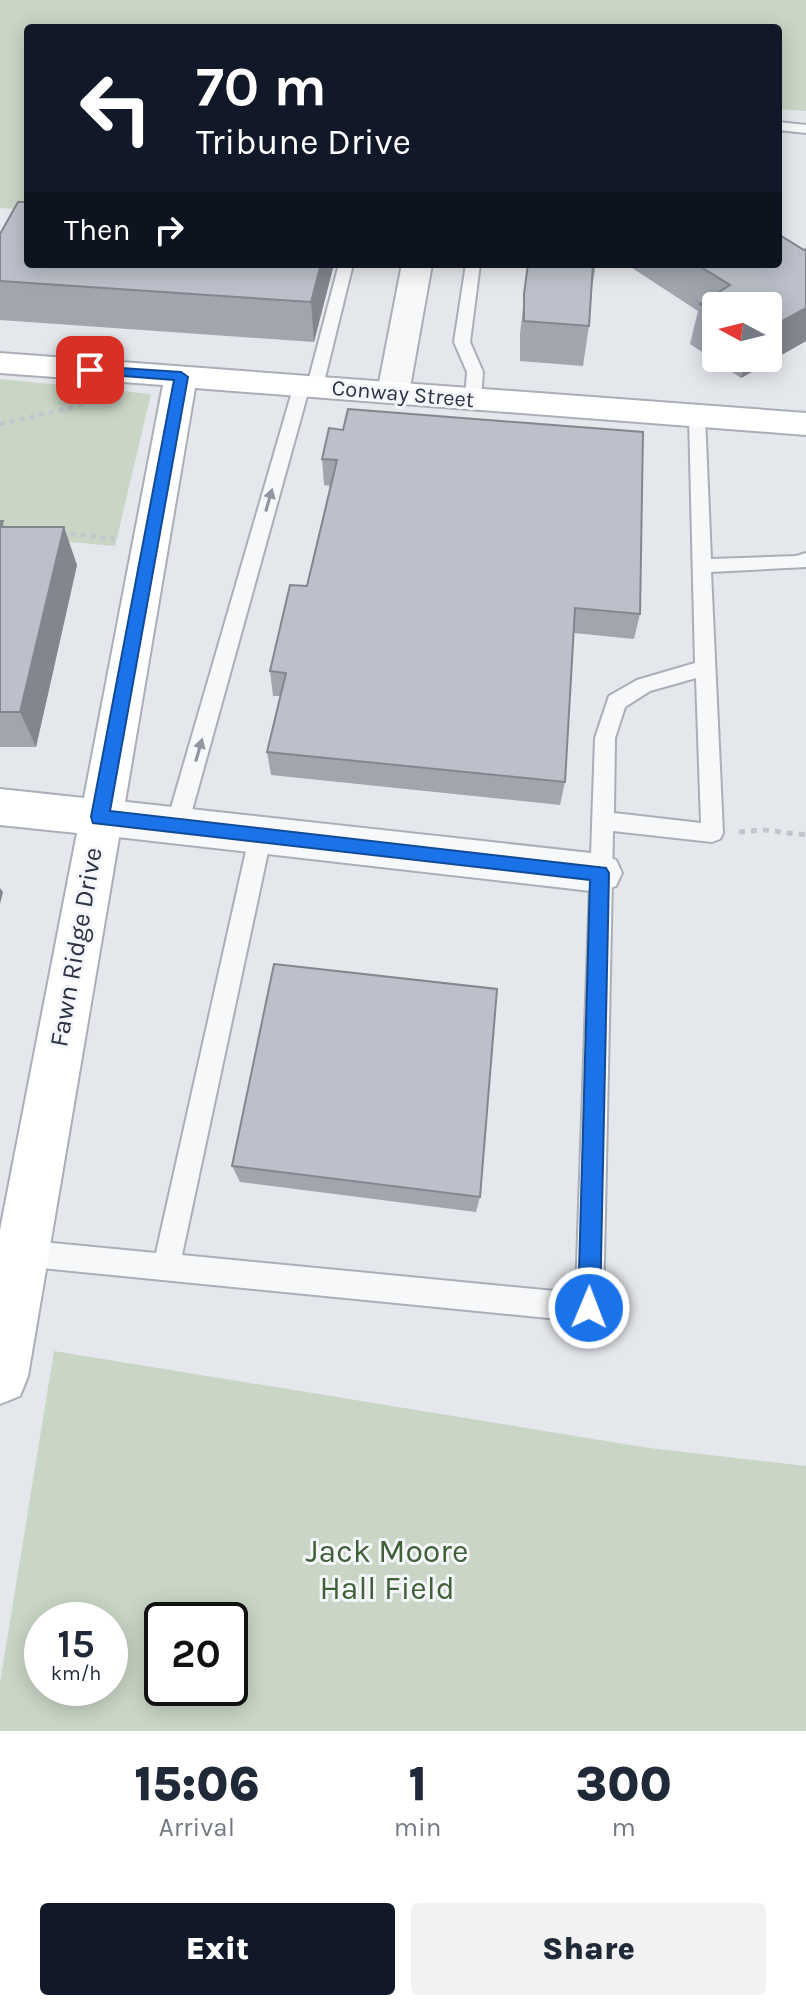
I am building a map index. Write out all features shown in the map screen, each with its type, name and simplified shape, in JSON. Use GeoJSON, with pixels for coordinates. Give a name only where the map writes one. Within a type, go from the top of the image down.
{"type":"FeatureCollection","features":[{"type":"Feature","properties":{"kind":"street"},"geometry":{"type":"LineString","coordinates":[[393,393],[416,268]]}},
{"type":"Feature","properties":{"kind":"street","name":"Conway Street"},"geometry":{"type":"LineString","coordinates":[[0,363],[806,424]]}},
{"type":"Feature","properties":{"kind":"street","name":"Fawn Ridge Drive"},"geometry":{"type":"LineString","coordinates":[[0,1376],[15,1242],[100,817],[181,377]]}},
{"type":"Feature","properties":{"kind":"street"},"geometry":{"type":"LineString","coordinates":[[0,807],[261,833],[600,873]]}},
{"type":"Feature","properties":{"kind":"lane"},"geometry":{"type":"LineString","coordinates":[[782,126],[806,129]]}},
{"type":"Feature","properties":{"kind":"lane"},"geometry":{"type":"LineString","coordinates":[[177,825],[345,268]]}},
{"type":"Feature","properties":{"kind":"lane"},"geometry":{"type":"LineString","coordinates":[[472,268],[462,342],[475,372],[473,399]]}},
{"type":"Feature","properties":{"kind":"lane"},"geometry":{"type":"LineString","coordinates":[[602,821],[712,833],[697,416]]}},
{"type":"Feature","properties":{"kind":"lane"},"geometry":{"type":"LineString","coordinates":[[701,566],[797,563],[806,560]]}},
{"type":"Feature","properties":{"kind":"lane"},"geometry":{"type":"LineString","coordinates":[[15,1242],[166,1266],[589,1308],[605,738],[616,702],[644,685],[705,668]]}},
{"type":"Feature","properties":{"kind":"lane"},"geometry":{"type":"LineString","coordinates":[[166,1266],[261,833]]}},
{"type":"Feature","properties":{"kind":"path"},"geometry":{"type":"LineString","coordinates":[[0,424],[75,407],[104,395]]}},
{"type":"Feature","properties":{"kind":"path"},"geometry":{"type":"LineString","coordinates":[[55,532],[120,540]]}},
{"type":"Feature","properties":{"kind":"path"},"geometry":{"type":"LineString","coordinates":[[712,833],[764,830],[806,835]]}},
{"type":"Feature","properties":{"kind":"green space"},"geometry":{"type":"Polygon","coordinates":[[[0,0],[806,0],[806,111],[782,109],[782,24],[24,24],[24,210],[0,208],[0,0]]]}},
{"type":"Feature","properties":{"kind":"green space"},"geometry":{"type":"Polygon","coordinates":[[[0,379],[151,394],[115,546],[0,536],[0,379]]]}},
{"type":"Feature","properties":{"kind":"green space","name":"Jack Moore Hall Field"},"geometry":{"type":"Polygon","coordinates":[[[54,1351],[649,1448],[806,1466],[806,1731],[0,1731],[0,1683],[54,1351]]]}},
{"type":"Feature","properties":{"kind":"building"},"geometry":{"type":"Polygon","coordinates":[[[18,202],[24,202],[24,268],[320,268],[311,302],[0,281],[0,234],[18,202]]]}},
{"type":"Feature","properties":{"kind":"building"},"geometry":{"type":"Polygon","coordinates":[[[782,236],[806,249],[806,308],[782,321],[782,292],[719,292],[730,285],[702,268],[782,268],[782,236]]]}},
{"type":"Feature","properties":{"kind":"building"},"geometry":{"type":"Polygon","coordinates":[[[527,268],[593,268],[589,326],[524,321],[527,268]]]}},
{"type":"Feature","properties":{"kind":"building"},"geometry":{"type":"Polygon","coordinates":[[[348,409],[643,432],[640,614],[575,608],[565,782],[267,752],[286,673],[270,671],[290,585],[307,586],[337,460],[322,459],[329,428],[343,430],[348,409]]]}},
{"type":"Feature","properties":{"kind":"building"},"geometry":{"type":"Polygon","coordinates":[[[0,521],[3,521],[1,527],[64,527],[20,712],[0,712],[0,521]]]}},
{"type":"Feature","properties":{"kind":"building"},"geometry":{"type":"Polygon","coordinates":[[[274,964],[497,989],[480,1197],[232,1166],[274,964]]]}},
{"type":"Feature","properties":{"kind":"route"},"geometry":{"type":"LineString","coordinates":[[90,370],[181,377],[100,817],[600,873],[589,1308]]}}]}
